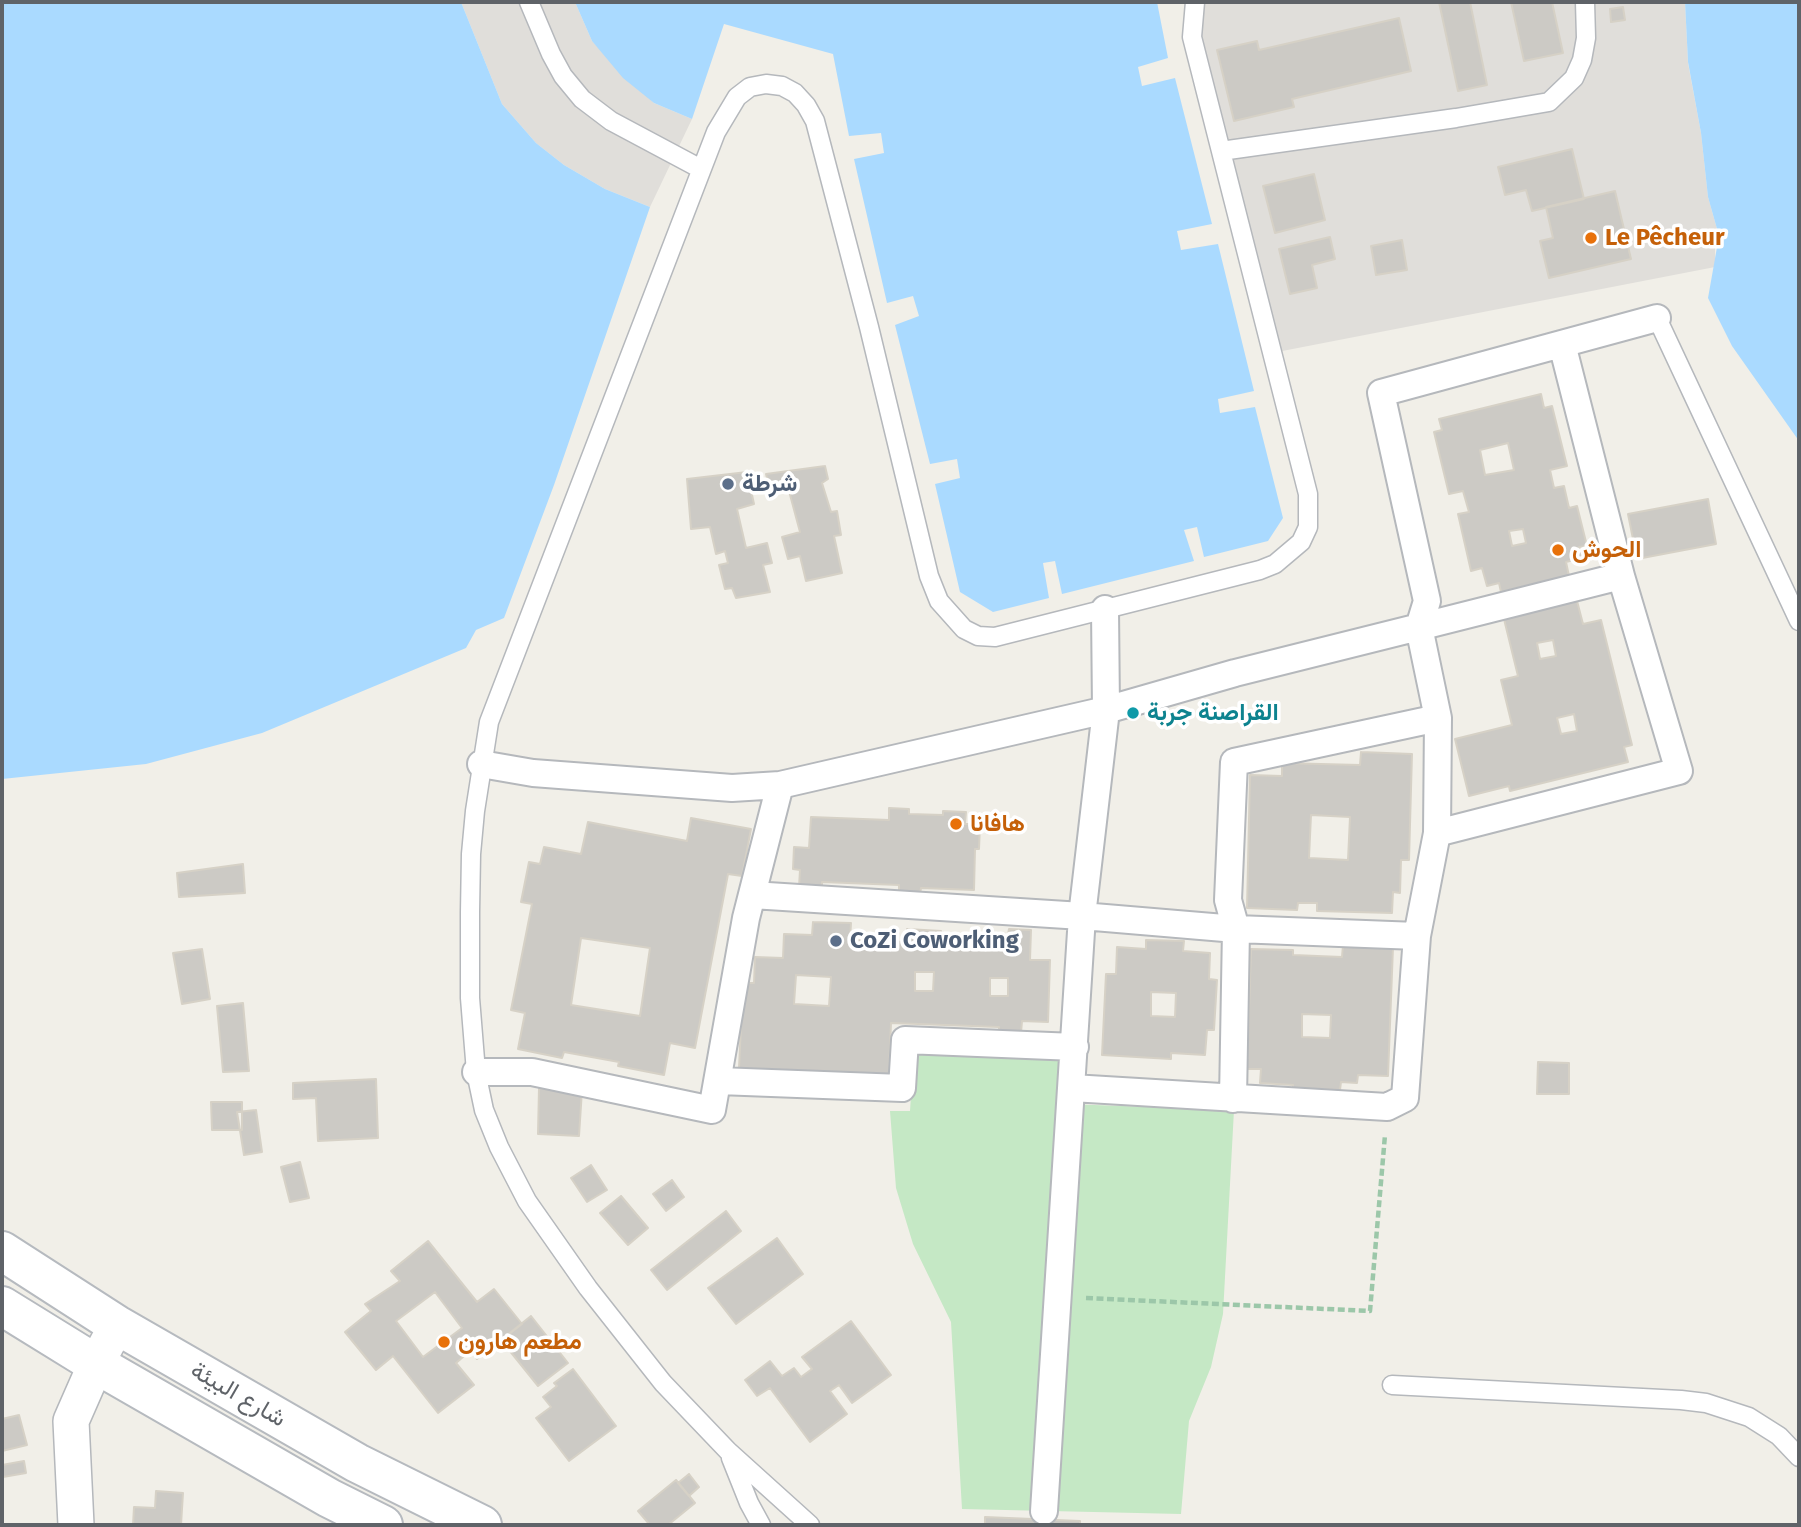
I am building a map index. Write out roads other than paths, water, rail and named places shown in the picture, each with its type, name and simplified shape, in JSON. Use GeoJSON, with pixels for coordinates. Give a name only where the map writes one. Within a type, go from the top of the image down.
{"type":"FeatureCollection","features":[{"type":"Feature","properties":{"kind":"main road","name":"شارع البيئة"},"geometry":{"type":"LineString","coordinates":[[2,1251],[117,1325],[357,1463],[482,1525]]}},
{"type":"Feature","properties":{"kind":"main road","name":"شارع البيئة"},"geometry":{"type":"LineString","coordinates":[[2,1306],[96,1364],[329,1498],[383,1525]]}},
{"type":"Feature","properties":{"kind":"street"},"geometry":{"type":"LineString","coordinates":[[1072,1088],[1387,1107],[1405,1098],[1417,936],[1437,833],[1438,718],[1419,627],[1427,601],[1381,393],[1657,318]]}},
{"type":"Feature","properties":{"kind":"street"},"geometry":{"type":"LineString","coordinates":[[1437,833],[1679,771],[1621,576],[1562,344]]}},
{"type":"Feature","properties":{"kind":"street"},"geometry":{"type":"LineString","coordinates":[[481,764],[533,773],[732,788],[780,785],[1106,710],[1235,673],[1621,576]]}},
{"type":"Feature","properties":{"kind":"street"},"geometry":{"type":"LineString","coordinates":[[1045,1511],[1082,916],[1106,710],[1105,609]]}},
{"type":"Feature","properties":{"kind":"street"},"geometry":{"type":"LineString","coordinates":[[1233,1099],[1236,929],[1228,900],[1234,762],[1438,718]]}},
{"type":"Feature","properties":{"kind":"street"},"geometry":{"type":"LineString","coordinates":[[476,1072],[532,1072],[712,1110],[752,895],[780,785]]}},
{"type":"Feature","properties":{"kind":"street"},"geometry":{"type":"LineString","coordinates":[[752,895],[1082,916],[1236,929],[1417,936]]}},
{"type":"Feature","properties":{"kind":"street"},"geometry":{"type":"LineString","coordinates":[[719,1081],[902,1088],[905,1040],[1075,1047]]}},
{"type":"Feature","properties":{"kind":"street"},"geometry":{"type":"LineString","coordinates":[[76,1525],[71,1421],[117,1325]]}},
{"type":"Feature","properties":{"kind":"lane"},"geometry":{"type":"LineString","coordinates":[[529,2],[563,76],[582,99],[611,121],[701,169]]}},
{"type":"Feature","properties":{"kind":"lane"},"geometry":{"type":"LineString","coordinates":[[810,1525],[728,1451],[663,1383],[588,1288],[527,1202],[484,1111],[476,1072],[470,999],[471,854],[481,764],[489,722],[701,169],[724,115],[737,97],[750,87],[766,84],[782,86],[800,99],[815,121],[869,327],[929,576],[939,601],[964,629],[978,636],[995,637],[1105,609],[1275,564],[1301,542],[1308,527],[1308,494],[1192,37],[1195,2]]}},
{"type":"Feature","properties":{"kind":"lane"},"geometry":{"type":"LineString","coordinates":[[1221,151],[1549,102],[1574,78],[1583,60],[1586,38],[1585,2]]}},
{"type":"Feature","properties":{"kind":"lane"},"geometry":{"type":"LineString","coordinates":[[1657,318],[1799,621]]}},
{"type":"Feature","properties":{"kind":"lane"},"geometry":{"type":"LineString","coordinates":[[1392,1385],[1681,1400],[1706,1404],[1749,1417],[1779,1436],[1799,1457]]}},
{"type":"Feature","properties":{"kind":"lane"},"geometry":{"type":"LineString","coordinates":[[728,1451],[761,1525]]}},
{"type":"Feature","properties":{"kind":"water"},"geometry":{"type":"Polygon","coordinates":[[[2,2],[461,2],[502,104],[536,143],[564,165],[605,189],[650,207],[554,485],[504,618],[476,630],[466,648],[262,733],[146,764],[2,779],[2,2]]]}},
{"type":"Feature","properties":{"kind":"water"},"geometry":{"type":"Polygon","coordinates":[[[575,2],[1157,2],[1168,58],[1138,67],[1142,86],[1175,78],[1212,224],[1177,231],[1181,250],[1218,244],[1254,391],[1218,399],[1220,413],[1255,407],[1283,518],[1268,541],[1204,557],[1197,527],[1184,530],[1194,561],[1062,594],[1055,561],[1043,563],[1049,598],[993,612],[960,592],[935,484],[960,478],[957,459],[930,464],[895,325],[919,316],[913,296],[887,303],[854,159],[884,153],[881,133],[849,136],[833,54],[724,24],[692,119],[654,103],[623,78],[592,41],[575,2]]]}},
{"type":"Feature","properties":{"kind":"water"},"geometry":{"type":"Polygon","coordinates":[[[1685,2],[1799,2],[1799,441],[1732,346],[1708,298],[1719,236],[1708,197],[1701,133],[1688,62],[1685,2]]]}},
{"type":"Feature","properties":{"kind":"place","name":"Le Pêcheur"},"geometry":{"type":"Point","coordinates":[1591,238]}},
{"type":"Feature","properties":{"kind":"place","name":"شرطة"},"geometry":{"type":"Point","coordinates":[728,484]}},
{"type":"Feature","properties":{"kind":"place","name":"الحوش"},"geometry":{"type":"Point","coordinates":[1558,550]}},
{"type":"Feature","properties":{"kind":"place","name":"القراصنة جربة"},"geometry":{"type":"Point","coordinates":[1133,713]}},
{"type":"Feature","properties":{"kind":"place","name":"هافانا"},"geometry":{"type":"Point","coordinates":[956,824]}},
{"type":"Feature","properties":{"kind":"place","name":"CoZi Coworking"},"geometry":{"type":"Point","coordinates":[836,941]}},
{"type":"Feature","properties":{"kind":"place","name":"مطعم هارون"},"geometry":{"type":"Point","coordinates":[444,1342]}}]}
